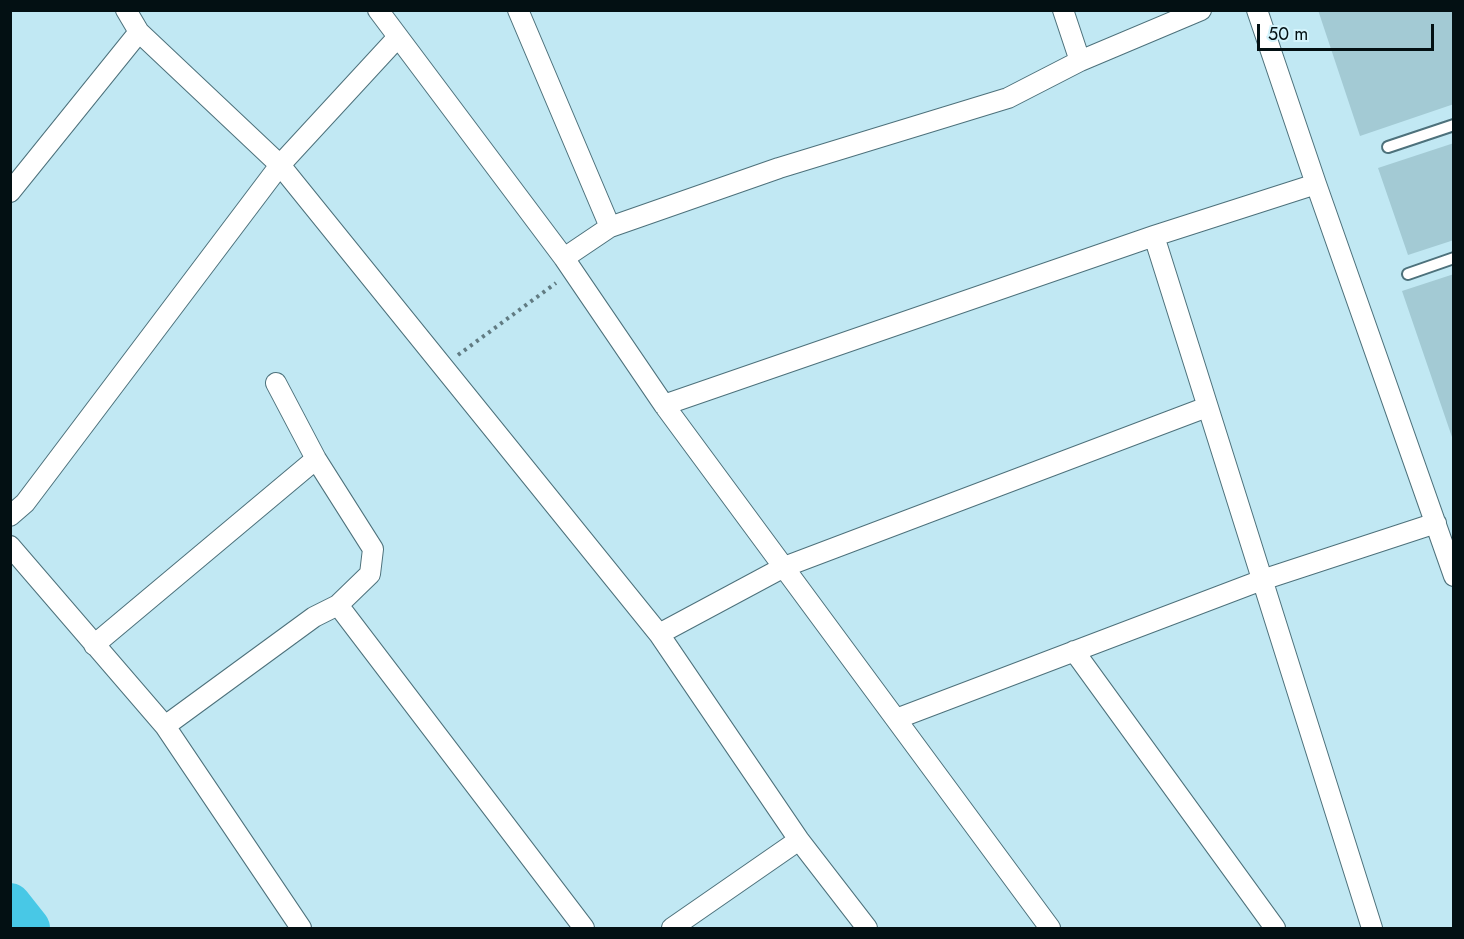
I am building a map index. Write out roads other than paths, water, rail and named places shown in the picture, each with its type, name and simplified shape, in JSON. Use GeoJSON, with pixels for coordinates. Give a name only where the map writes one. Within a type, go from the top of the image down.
{"type":"FeatureCollection","features":[{"type":"Feature","properties":{"kind":"street"},"geometry":{"type":"LineString","coordinates":[[126,10],[140,32],[280,165],[443,366],[659,634],[799,840],[867,928]]}},
{"type":"Feature","properties":{"kind":"street"},"geometry":{"type":"LineString","coordinates":[[378,10],[568,264],[664,405],[1050,928]]}},
{"type":"Feature","properties":{"kind":"street"},"geometry":{"type":"LineString","coordinates":[[518,10],[610,227]]}},
{"type":"Feature","properties":{"kind":"street"},"geometry":{"type":"LineString","coordinates":[[1063,10],[1080,61]]}},
{"type":"Feature","properties":{"kind":"street"},"geometry":{"type":"LineString","coordinates":[[568,264],[610,227],[779,168],[1008,98],[1080,61],[1201,10]]}},
{"type":"Feature","properties":{"kind":"street"},"geometry":{"type":"LineString","coordinates":[[1257,10],[1454,576]]}},
{"type":"Feature","properties":{"kind":"street"},"geometry":{"type":"LineString","coordinates":[[10,192],[140,32]]}},
{"type":"Feature","properties":{"kind":"street"},"geometry":{"type":"LineString","coordinates":[[10,516],[24,503],[280,165],[398,37]]}},
{"type":"Feature","properties":{"kind":"street"},"geometry":{"type":"LineString","coordinates":[[664,405],[1154,236],[1316,184]]}},
{"type":"Feature","properties":{"kind":"street"},"geometry":{"type":"LineString","coordinates":[[1154,236],[1372,928]]}},
{"type":"Feature","properties":{"kind":"street"},"geometry":{"type":"LineString","coordinates":[[165,726],[314,617],[338,605],[370,573],[373,549],[316,459],[276,383]]}},
{"type":"Feature","properties":{"kind":"street"},"geometry":{"type":"LineString","coordinates":[[659,634],[784,567],[1207,407]]}},
{"type":"Feature","properties":{"kind":"street"},"geometry":{"type":"LineString","coordinates":[[94,645],[316,459]]}},
{"type":"Feature","properties":{"kind":"street"},"geometry":{"type":"LineString","coordinates":[[896,719],[1262,580],[1436,524]]}},
{"type":"Feature","properties":{"kind":"street"},"geometry":{"type":"LineString","coordinates":[[10,546],[165,726],[301,928]]}},
{"type":"Feature","properties":{"kind":"street"},"geometry":{"type":"LineString","coordinates":[[338,605],[584,928]]}},
{"type":"Feature","properties":{"kind":"street"},"geometry":{"type":"LineString","coordinates":[[1074,651],[1275,928]]}},
{"type":"Feature","properties":{"kind":"street"},"geometry":{"type":"LineString","coordinates":[[672,928],[799,840]]}},
{"type":"Feature","properties":{"kind":"lane"},"geometry":{"type":"LineString","coordinates":[[1388,147],[1454,125]]}},
{"type":"Feature","properties":{"kind":"lane"},"geometry":{"type":"LineString","coordinates":[[1408,274],[1454,258]]}},
{"type":"Feature","properties":{"kind":"waterway"},"geometry":{"type":"LineString","coordinates":[[10,904],[29,928]]}}]}
